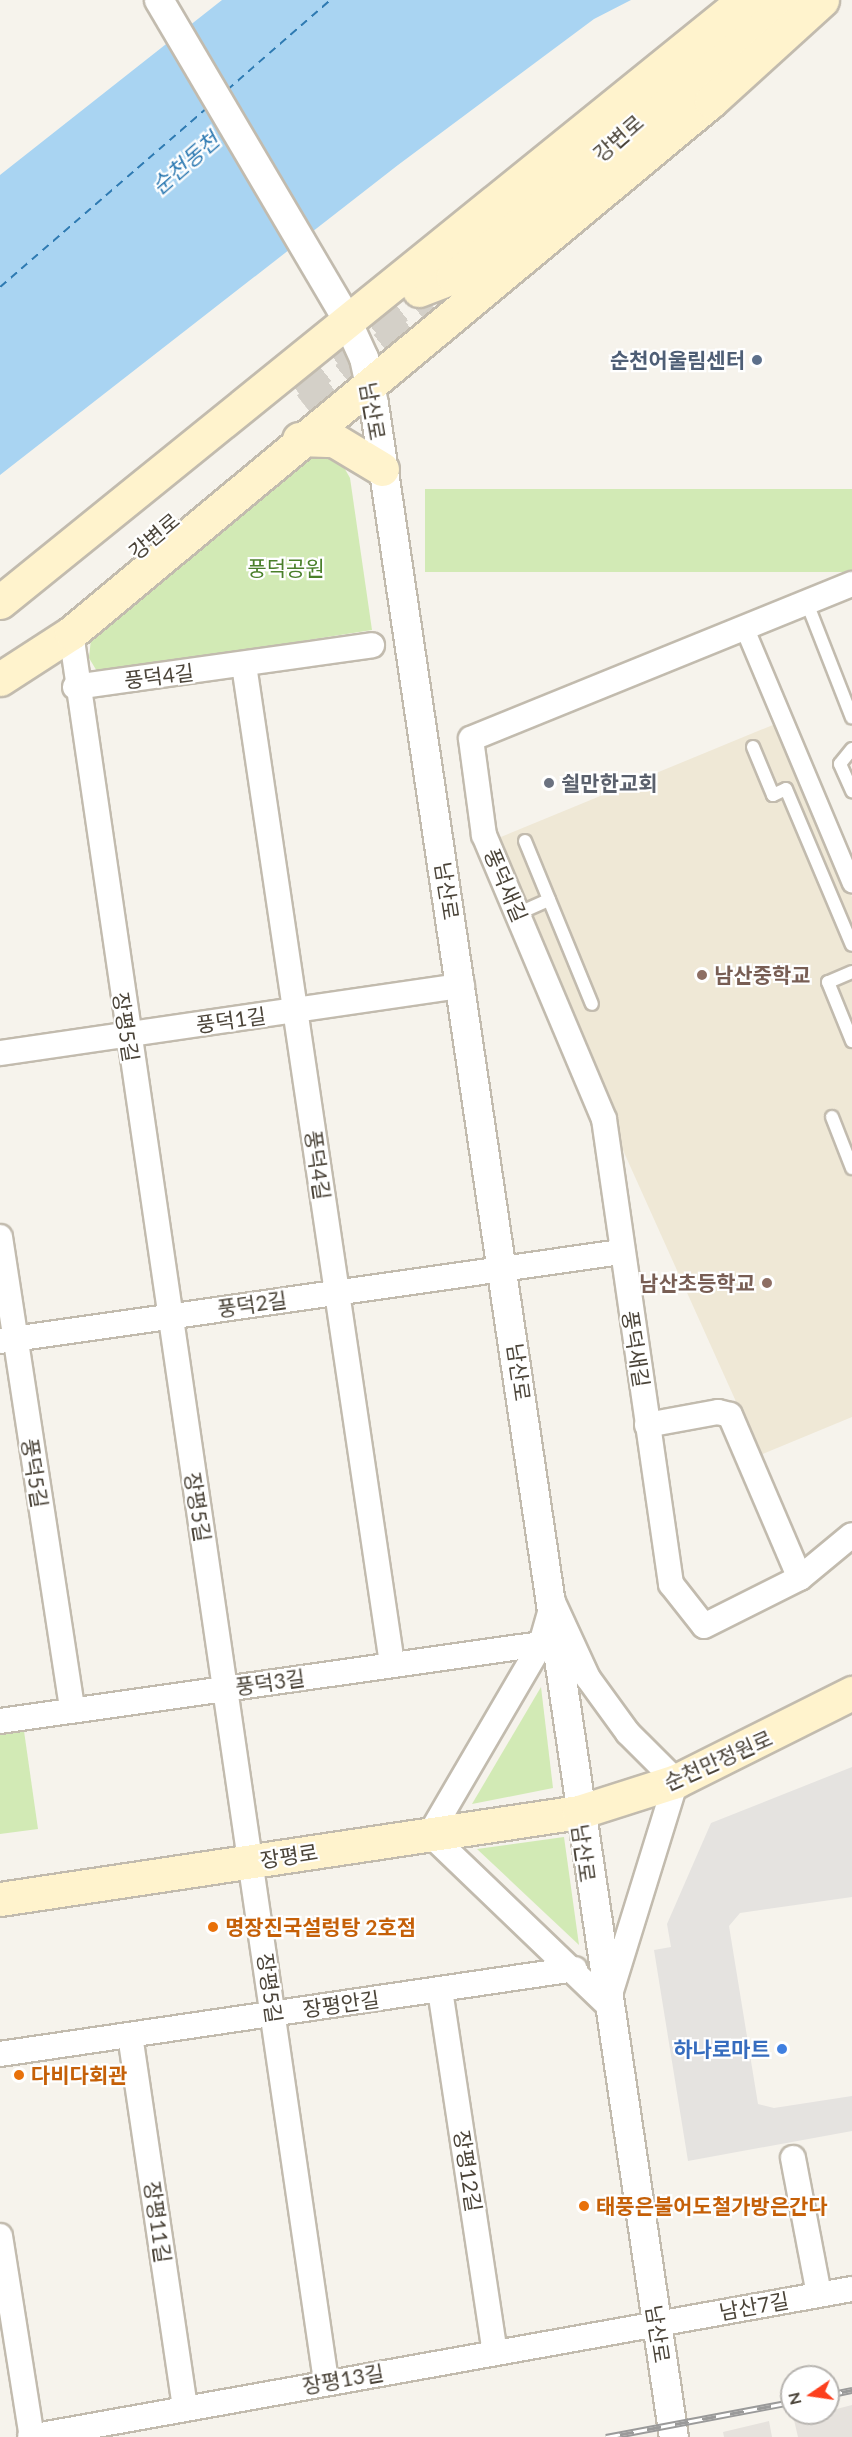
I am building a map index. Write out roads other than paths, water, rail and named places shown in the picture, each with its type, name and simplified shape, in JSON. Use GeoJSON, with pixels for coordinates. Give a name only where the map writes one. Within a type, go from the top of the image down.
{"type":"FeatureCollection","features":[{"type":"Feature","properties":{"kind":"main road"},"geometry":{"type":"LineString","coordinates":[[0,602],[345,317],[744,0]]}},
{"type":"Feature","properties":{"kind":"main road","name":"강변로"},"geometry":{"type":"LineString","coordinates":[[426,299],[784,0]]}},
{"type":"Feature","properties":{"kind":"main road"},"geometry":{"type":"LineString","coordinates":[[0,679],[71,633],[300,412],[369,381],[702,108],[822,0]]}},
{"type":"Feature","properties":{"kind":"main road"},"geometry":{"type":"LineString","coordinates":[[300,412],[334,440],[382,469]]}},
{"type":"Feature","properties":{"kind":"main road","name":"강변로"},"geometry":{"type":"LineString","coordinates":[[0,626],[300,412]]}},
{"type":"Feature","properties":{"kind":"main road","name":"강변로"},"geometry":{"type":"LineString","coordinates":[[0,663],[300,412]]}},
{"type":"Feature","properties":{"kind":"main road","name":"순천만정원로"},"geometry":{"type":"LineString","coordinates":[[579,1812],[676,1781],[850,1701]]}},
{"type":"Feature","properties":{"kind":"main road","name":"장평로"},"geometry":{"type":"LineString","coordinates":[[0,1899],[579,1812]]}},
{"type":"Feature","properties":{"kind":"street","name":"남산로"},"geometry":{"type":"LineString","coordinates":[[159,0],[345,317],[369,381],[504,1268],[553,1602],[579,1812],[674,2437]]}},
{"type":"Feature","properties":{"kind":"street","name":"풍덕새길"},"geometry":{"type":"LineString","coordinates":[[852,584],[471,739],[484,835],[604,1119],[621,1252],[671,1584],[704,1626],[800,1578],[852,1535]]}},
{"type":"Feature","properties":{"kind":"street"},"geometry":{"type":"LineString","coordinates":[[745,629],[852,882]]}},
{"type":"Feature","properties":{"kind":"street","name":"장평5길"},"geometry":{"type":"LineString","coordinates":[[71,633],[75,687],[251,1862],[326,2382]]}},
{"type":"Feature","properties":{"kind":"street","name":"풍덕4길"},"geometry":{"type":"LineString","coordinates":[[75,687],[244,665],[372,645]]}},
{"type":"Feature","properties":{"kind":"street","name":"풍덕4길"},"geometry":{"type":"LineString","coordinates":[[244,665],[392,1664]]}},
{"type":"Feature","properties":{"kind":"street","name":"풍덕1길"},"geometry":{"type":"LineString","coordinates":[[0,1053],[462,986]]}},
{"type":"Feature","properties":{"kind":"street","name":"풍덕5길"},"geometry":{"type":"LineString","coordinates":[[0,1237],[7,1340],[72,1709]]}},
{"type":"Feature","properties":{"kind":"street","name":"풍덕2길"},"geometry":{"type":"LineString","coordinates":[[7,1340],[621,1252]]}},
{"type":"Feature","properties":{"kind":"street"},"geometry":{"type":"LineString","coordinates":[[647,1425],[717,1412],[730,1415],[800,1578]]}},
{"type":"Feature","properties":{"kind":"street"},"geometry":{"type":"LineString","coordinates":[[553,1602],[541,1644],[430,1833],[575,1969],[607,2004]]}},
{"type":"Feature","properties":{"kind":"street"},"geometry":{"type":"LineString","coordinates":[[553,1602],[588,1677],[628,1733],[676,1781],[607,2004]]}},
{"type":"Feature","properties":{"kind":"street","name":"풍덕3길"},"geometry":{"type":"LineString","coordinates":[[0,1721],[541,1644]]}},
{"type":"Feature","properties":{"kind":"street","name":"장평안길"},"geometry":{"type":"LineString","coordinates":[[0,2054],[575,1969]]}},
{"type":"Feature","properties":{"kind":"street","name":"장평12길"},"geometry":{"type":"LineString","coordinates":[[440,1990],[495,2352]]}},
{"type":"Feature","properties":{"kind":"street","name":"장평11길"},"geometry":{"type":"LineString","coordinates":[[130,2035],[185,2408]]}},
{"type":"Feature","properties":{"kind":"street"},"geometry":{"type":"LineString","coordinates":[[793,2158],[819,2294]]}},
{"type":"Feature","properties":{"kind":"street"},"geometry":{"type":"LineString","coordinates":[[0,2236],[31,2437]]}},
{"type":"Feature","properties":{"kind":"street","name":"남산7길"},"geometry":{"type":"LineString","coordinates":[[656,2322],[852,2289]]}},
{"type":"Feature","properties":{"kind":"street","name":"장평13길"},"geometry":{"type":"LineString","coordinates":[[31,2437],[656,2322]]}},
{"type":"Feature","properties":{"kind":"lane"},"geometry":{"type":"LineString","coordinates":[[807,603],[852,718]]}},
{"type":"Feature","properties":{"kind":"lane"},"geometry":{"type":"LineString","coordinates":[[753,747],[773,795],[786,789],[852,945]]}},
{"type":"Feature","properties":{"kind":"lane"},"geometry":{"type":"LineString","coordinates":[[852,748],[840,764],[852,792]]}},
{"type":"Feature","properties":{"kind":"lane"},"geometry":{"type":"LineString","coordinates":[[525,841],[592,1004]]}},
{"type":"Feature","properties":{"kind":"lane"},"geometry":{"type":"LineString","coordinates":[[518,914],[549,900]]}},
{"type":"Feature","properties":{"kind":"lane"},"geometry":{"type":"LineString","coordinates":[[852,972],[828,982],[852,1041]]}},
{"type":"Feature","properties":{"kind":"lane"},"geometry":{"type":"LineString","coordinates":[[832,1117],[852,1168]]}},
{"type":"Feature","properties":{"kind":"water","name":"순천동천"},"geometry":{"type":"Polygon","coordinates":[[[222,0],[631,0],[594,19],[398,165],[0,475],[0,175],[222,0]]]}},
{"type":"Feature","properties":{"kind":"tunnel"},"geometry":{"type":"LineString","coordinates":[[295,388],[419,290]]}},
{"type":"Feature","properties":{"kind":"tunnel"},"geometry":{"type":"LineString","coordinates":[[307,408],[434,308]]}},
{"type":"Feature","properties":{"kind":"railway"},"geometry":{"type":"LineString","coordinates":[[840,2392],[852,2390]]}},
{"type":"Feature","properties":{"kind":"railway"},"geometry":{"type":"LineString","coordinates":[[606,2437],[780,2404]]}},
{"type":"Feature","properties":{"kind":"place","name":"순천어울림센터"},"geometry":{"type":"Point","coordinates":[757,360]}},
{"type":"Feature","properties":{"kind":"place","name":"쉴만한교회"},"geometry":{"type":"Point","coordinates":[549,783]}},
{"type":"Feature","properties":{"kind":"place","name":"남산중학교"},"geometry":{"type":"Point","coordinates":[702,975]}},
{"type":"Feature","properties":{"kind":"place","name":"남산초등학교"},"geometry":{"type":"Point","coordinates":[767,1283]}},
{"type":"Feature","properties":{"kind":"place","name":"명장진국설렁탕 2호점"},"geometry":{"type":"Point","coordinates":[213,1927]}},
{"type":"Feature","properties":{"kind":"place","name":"하나로마트"},"geometry":{"type":"Point","coordinates":[782,2049]}},
{"type":"Feature","properties":{"kind":"place","name":"다비다회관"},"geometry":{"type":"Point","coordinates":[19,2075]}},
{"type":"Feature","properties":{"kind":"place","name":"태풍은불어도철가방은간다"},"geometry":{"type":"Point","coordinates":[584,2206]}},
{"type":"Feature","properties":{"kind":"park label","name":"풍덕공원"},"geometry":{"type":"Point","coordinates":[286,568]}}]}
